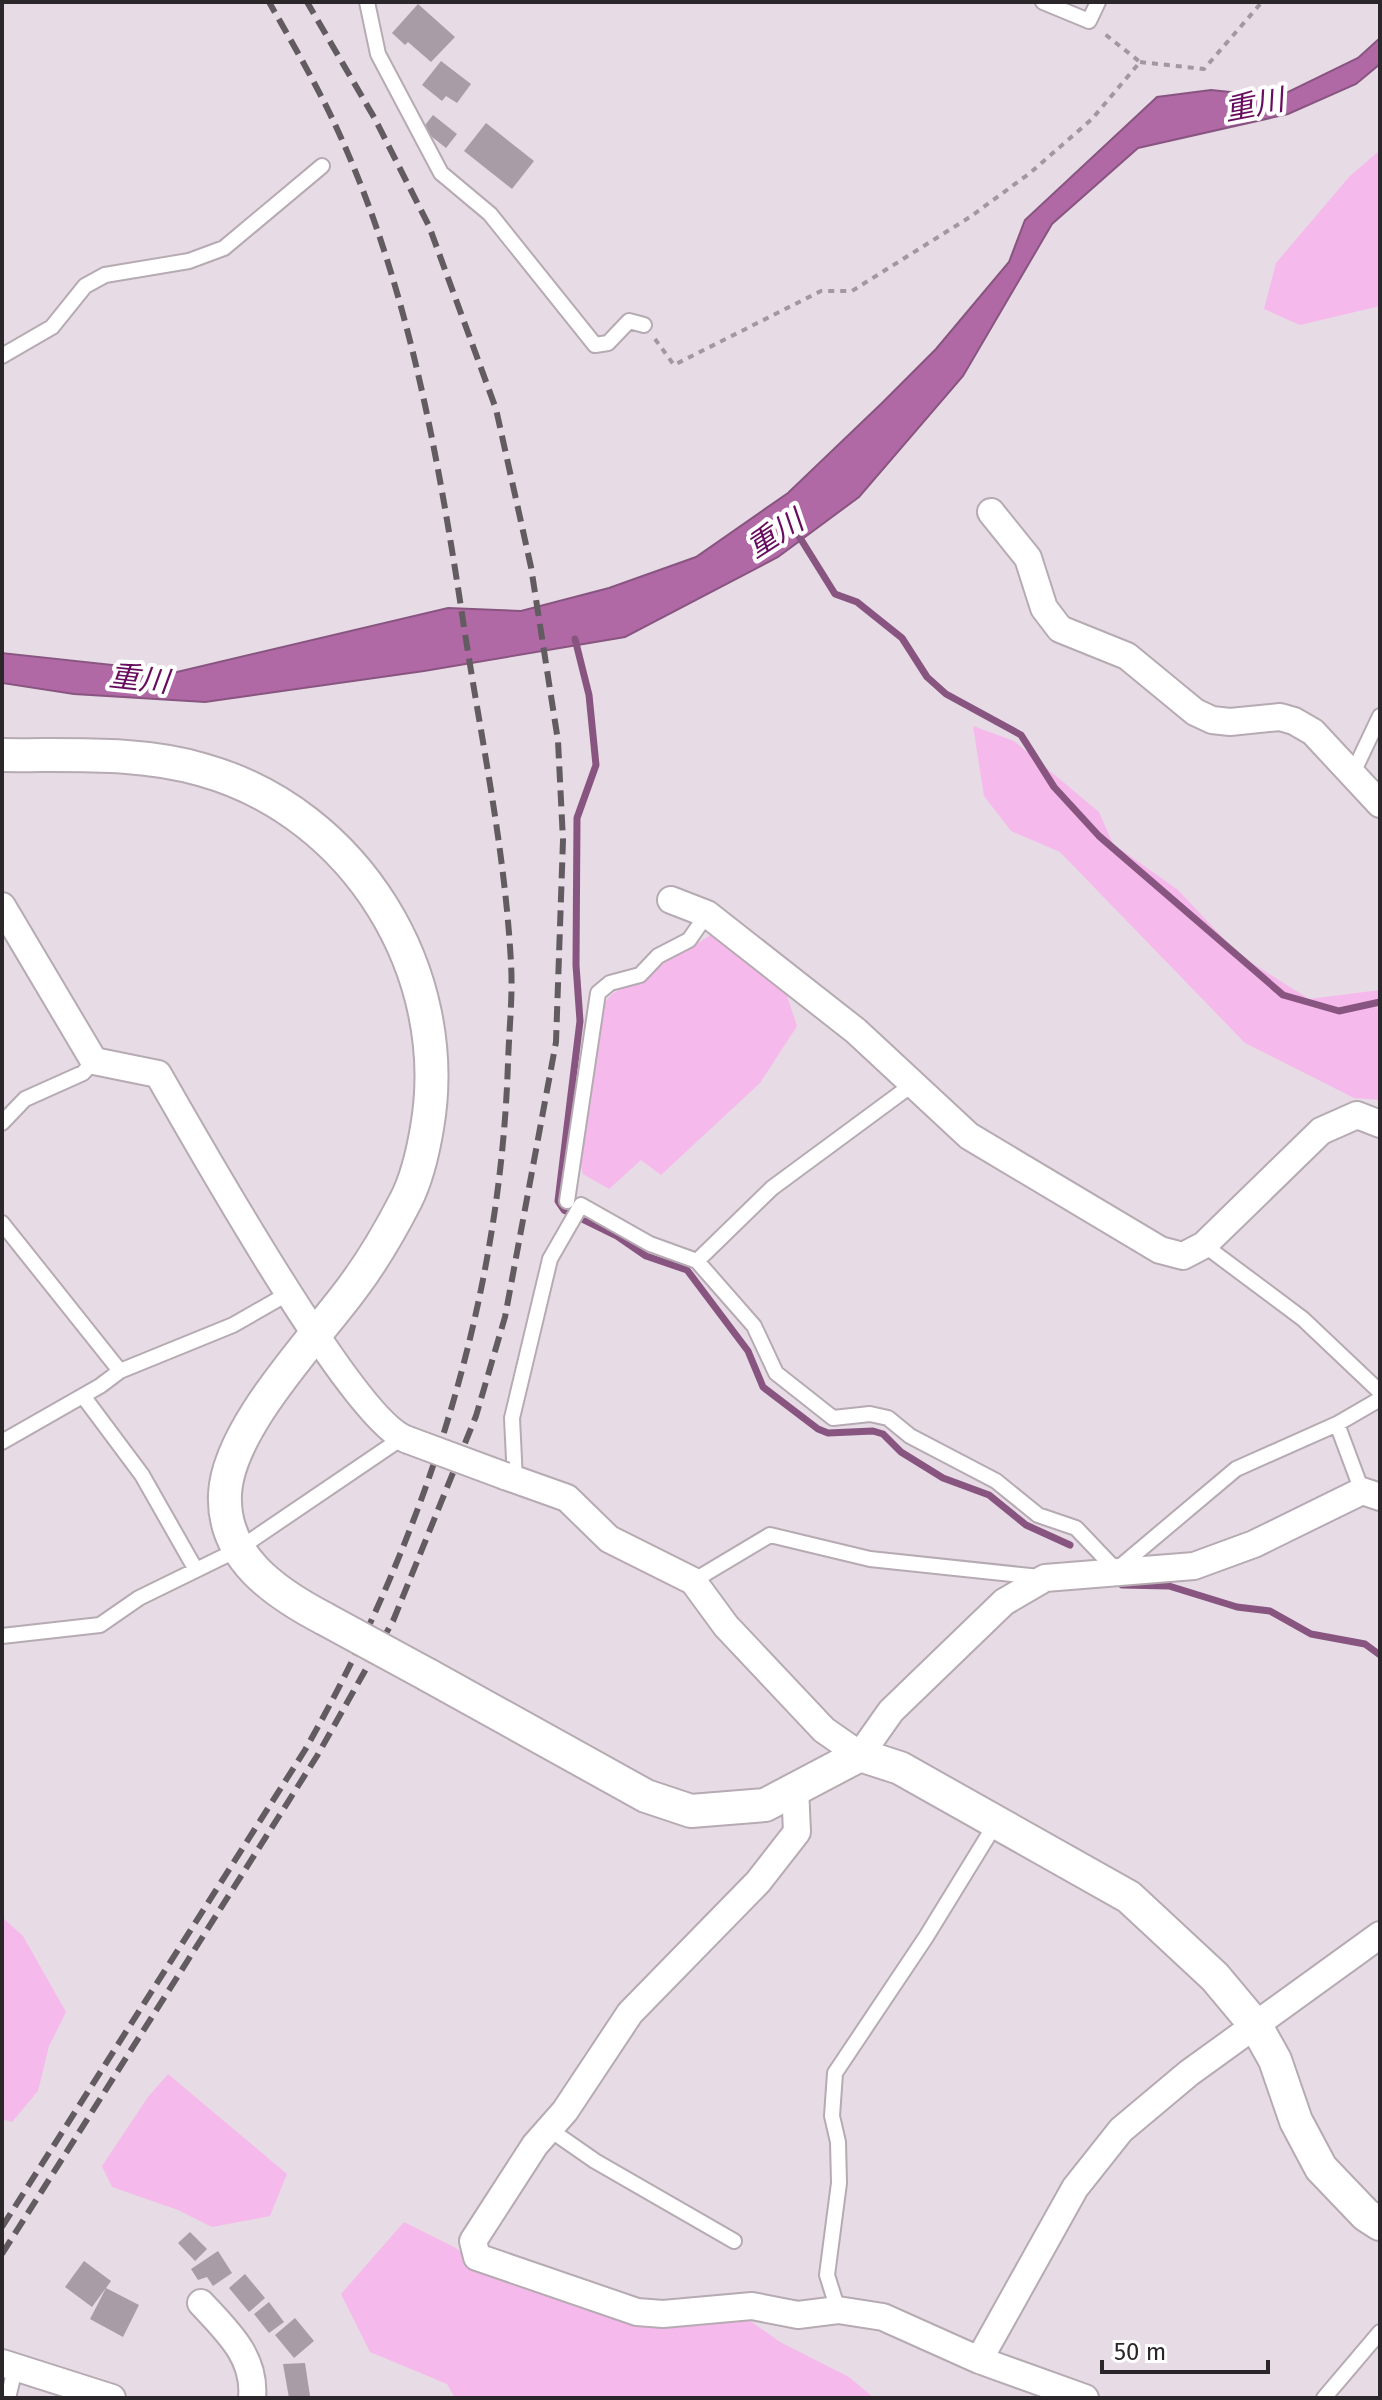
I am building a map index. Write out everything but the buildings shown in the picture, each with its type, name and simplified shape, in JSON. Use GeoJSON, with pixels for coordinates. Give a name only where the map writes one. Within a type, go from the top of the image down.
{"type":"FeatureCollection","features":[{"type":"Feature","properties":{"kind":"street"},"geometry":{"type":"LineString","coordinates":[[991,512],[1028,558],[1044,608],[1060,629],[1127,656],[1195,712],[1212,720],[1230,722],[1280,717],[1294,721],[1313,732],[1380,804]]}},
{"type":"Feature","properties":{"kind":"street"},"geometry":{"type":"LineString","coordinates":[[7,761],[128,757],[171,762],[241,784],[312,827],[349,859],[390,917],[406,948],[420,989],[433,1063],[423,1152],[408,1196],[381,1246],[257,1415],[229,1469],[226,1515],[237,1550],[283,1595],[646,1796],[691,1811],[765,1805],[860,1755],[891,1711],[1004,1602],[1045,1578],[1194,1566],[1371,1494]]}},
{"type":"Feature","properties":{"kind":"street"},"geometry":{"type":"LineString","coordinates":[[671,900],[707,914],[856,1031],[969,1136],[1160,1250],[1183,1256],[1204,1245],[1321,1131],[1357,1115],[1380,1124]]}},
{"type":"Feature","properties":{"kind":"street"},"geometry":{"type":"LineString","coordinates":[[2,906],[94,1061],[158,1074],[315,1334],[376,1415],[405,1439],[567,1498],[609,1539],[693,1581],[726,1626],[824,1730],[860,1755],[900,1768],[1129,1897],[1215,1977],[1256,2026],[1275,2060],[1296,2121],[1321,2168],[1366,2215],[1380,2224]]}},
{"type":"Feature","properties":{"kind":"street"},"geometry":{"type":"LineString","coordinates":[[795,1787],[797,1832],[758,1882],[630,2013],[473,2241],[477,2257],[637,2312],[663,2314],[752,2306],[798,2315],[838,2310],[883,2317],[979,2360],[1085,2398]]}},
{"type":"Feature","properties":{"kind":"street"},"geometry":{"type":"LineString","coordinates":[[979,2360],[1075,2188],[1121,2130],[1189,2073],[1380,1935]]}},
{"type":"Feature","properties":{"kind":"street"},"geometry":{"type":"LineString","coordinates":[[201,2303],[235,2340],[251,2370],[252,2398]]}},
{"type":"Feature","properties":{"kind":"street"},"geometry":{"type":"LineString","coordinates":[[9,2364],[112,2398]]}},
{"type":"Feature","properties":{"kind":"lane"},"geometry":{"type":"LineString","coordinates":[[367,2],[378,54],[441,173],[490,214],[595,345],[608,343],[629,321],[644,325]]}},
{"type":"Feature","properties":{"kind":"lane"},"geometry":{"type":"LineString","coordinates":[[1043,2],[1089,21],[1098,2]]}},
{"type":"Feature","properties":{"kind":"lane"},"geometry":{"type":"LineString","coordinates":[[2,356],[52,327],[85,286],[105,275],[189,261],[224,248],[322,166]]}},
{"type":"Feature","properties":{"kind":"lane"},"geometry":{"type":"LineString","coordinates":[[1352,775],[1380,716]]}},
{"type":"Feature","properties":{"kind":"lane"},"geometry":{"type":"LineString","coordinates":[[567,1201],[598,993],[610,983],[640,975],[658,956],[689,940],[707,914]]}},
{"type":"Feature","properties":{"kind":"lane"},"geometry":{"type":"LineString","coordinates":[[2,1123],[25,1099],[83,1073],[94,1061]]}},
{"type":"Feature","properties":{"kind":"lane"},"geometry":{"type":"LineString","coordinates":[[697,1261],[772,1188],[913,1084]]}},
{"type":"Feature","properties":{"kind":"lane"},"geometry":{"type":"LineString","coordinates":[[510,1478],[512,1418],[550,1259],[581,1205],[650,1244],[697,1261],[754,1326],[776,1373],[833,1418],[870,1414],[888,1418],[910,1436],[996,1481],[1038,1515],[1076,1528],[1116,1570],[1236,1469],[1337,1424],[1380,1399]]}},
{"type":"Feature","properties":{"kind":"lane"},"geometry":{"type":"LineString","coordinates":[[2,1223],[120,1371]]}},
{"type":"Feature","properties":{"kind":"lane"},"geometry":{"type":"LineString","coordinates":[[1204,1245],[1303,1319],[1380,1392]]}},
{"type":"Feature","properties":{"kind":"lane"},"geometry":{"type":"LineString","coordinates":[[2,1442],[120,1371],[233,1325],[289,1293]]}},
{"type":"Feature","properties":{"kind":"lane"},"geometry":{"type":"LineString","coordinates":[[83,1396],[142,1475],[196,1570]]}},
{"type":"Feature","properties":{"kind":"lane"},"geometry":{"type":"LineString","coordinates":[[1337,1424],[1371,1494]]}},
{"type":"Feature","properties":{"kind":"lane"},"geometry":{"type":"LineString","coordinates":[[2,1636],[100,1625],[139,1598],[237,1550],[405,1439]]}},
{"type":"Feature","properties":{"kind":"lane"},"geometry":{"type":"LineString","coordinates":[[693,1581],[770,1535],[870,1559],[1045,1578]]}},
{"type":"Feature","properties":{"kind":"lane"},"geometry":{"type":"LineString","coordinates":[[838,2310],[827,2275],[839,2183],[838,2142],[832,2116],[835,2073],[926,1937],[996,1823]]}},
{"type":"Feature","properties":{"kind":"lane"},"geometry":{"type":"LineString","coordinates":[[549,2129],[595,2161],[734,2241]]}},
{"type":"Feature","properties":{"kind":"lane"},"geometry":{"type":"LineString","coordinates":[[1324,2398],[1380,2332]]}},
{"type":"Feature","properties":{"kind":"lane"},"geometry":{"type":"LineString","coordinates":[[8,2398],[9,2364]]}},
{"type":"Feature","properties":{"kind":"path"},"geometry":{"type":"LineString","coordinates":[[1089,21],[1140,62],[1204,69],[1262,2]]}},
{"type":"Feature","properties":{"kind":"path"},"geometry":{"type":"LineString","coordinates":[[644,325],[674,365],[821,291],[852,291],[970,217],[1030,173],[1092,119],[1140,62]]}},
{"type":"Feature","properties":{"kind":"shaded area"},"geometry":{"type":"Polygon","coordinates":[[[1380,150],[1380,306],[1300,325],[1264,309],[1276,263],[1349,177],[1380,150]]]}},
{"type":"Feature","properties":{"kind":"shaded area"},"geometry":{"type":"Polygon","coordinates":[[[973,726],[1014,741],[1099,812],[1113,844],[1178,890],[1239,955],[1309,999],[1380,990],[1380,1100],[1354,1098],[1245,1043],[1060,852],[1011,831],[984,796],[973,726]]]}},
{"type":"Feature","properties":{"kind":"shaded area"},"geometry":{"type":"Polygon","coordinates":[[[716,932],[783,984],[797,1026],[760,1083],[661,1175],[641,1160],[609,1189],[583,1174],[578,1153],[600,1008],[612,994],[716,932]]]}},
{"type":"Feature","properties":{"kind":"shaded area"},"geometry":{"type":"Polygon","coordinates":[[[2,1917],[23,1936],[66,2012],[49,2046],[38,2091],[12,2122],[2,2119],[2,1917]]]}},
{"type":"Feature","properties":{"kind":"shaded area"},"geometry":{"type":"Polygon","coordinates":[[[168,2074],[287,2174],[270,2216],[212,2227],[178,2210],[112,2187],[102,2166],[148,2097],[168,2074]]]}},
{"type":"Feature","properties":{"kind":"shaded area"},"geometry":{"type":"Polygon","coordinates":[[[404,2222],[456,2248],[485,2272],[628,2323],[746,2318],[780,2342],[849,2377],[874,2398],[455,2398],[447,2384],[370,2352],[341,2294],[404,2222]]]}},
{"type":"Feature","properties":{"kind":"water","name":"重川"},"geometry":{"type":"Polygon","coordinates":[[[1380,38],[1380,64],[1356,84],[1288,114],[1138,148],[1052,224],[963,376],[859,497],[778,557],[625,637],[424,671],[205,702],[74,694],[2,683],[2,653],[177,672],[448,608],[521,611],[609,588],[696,557],[788,493],[882,403],[936,349],[1009,262],[1025,220],[1157,97],[1211,90],[1278,97],[1358,58],[1380,38]]]}},
{"type":"Feature","properties":{"kind":"waterway","name":"重川"},"geometry":{"type":"LineString","coordinates":[[797,533],[835,594],[857,602],[902,638],[927,677],[946,694],[1021,735],[1054,787],[1099,836],[1283,995],[1339,1011],[1380,1002]]}},
{"type":"Feature","properties":{"kind":"waterway"},"geometry":{"type":"LineString","coordinates":[[575,639],[589,695],[596,765],[577,818],[576,965],[580,1021],[558,1201],[564,1210],[617,1236],[646,1256],[687,1270],[748,1351],[763,1387],[818,1429],[828,1433],[873,1431],[883,1434],[901,1452],[943,1478],[989,1495],[1026,1525],[1070,1545]]}},
{"type":"Feature","properties":{"kind":"waterway"},"geometry":{"type":"LineString","coordinates":[[1122,1585],[1169,1586],[1237,1607],[1270,1611],[1311,1634],[1365,1644],[1380,1655]]}},
{"type":"Feature","properties":{"kind":"railway"},"geometry":{"type":"LineString","coordinates":[[2,2227],[305,1750],[348,1670],[386,1588],[448,1419],[472,1332],[490,1243],[502,1154],[511,1000],[504,878],[432,438],[402,312],[363,190],[322,98],[269,2]]}},
{"type":"Feature","properties":{"kind":"railway"},"geometry":{"type":"LineString","coordinates":[[2,2254],[317,1756],[393,1621],[476,1416],[505,1317],[556,1042],[563,840],[558,741],[531,567],[496,409],[429,226],[375,119],[307,2]]}}]}
